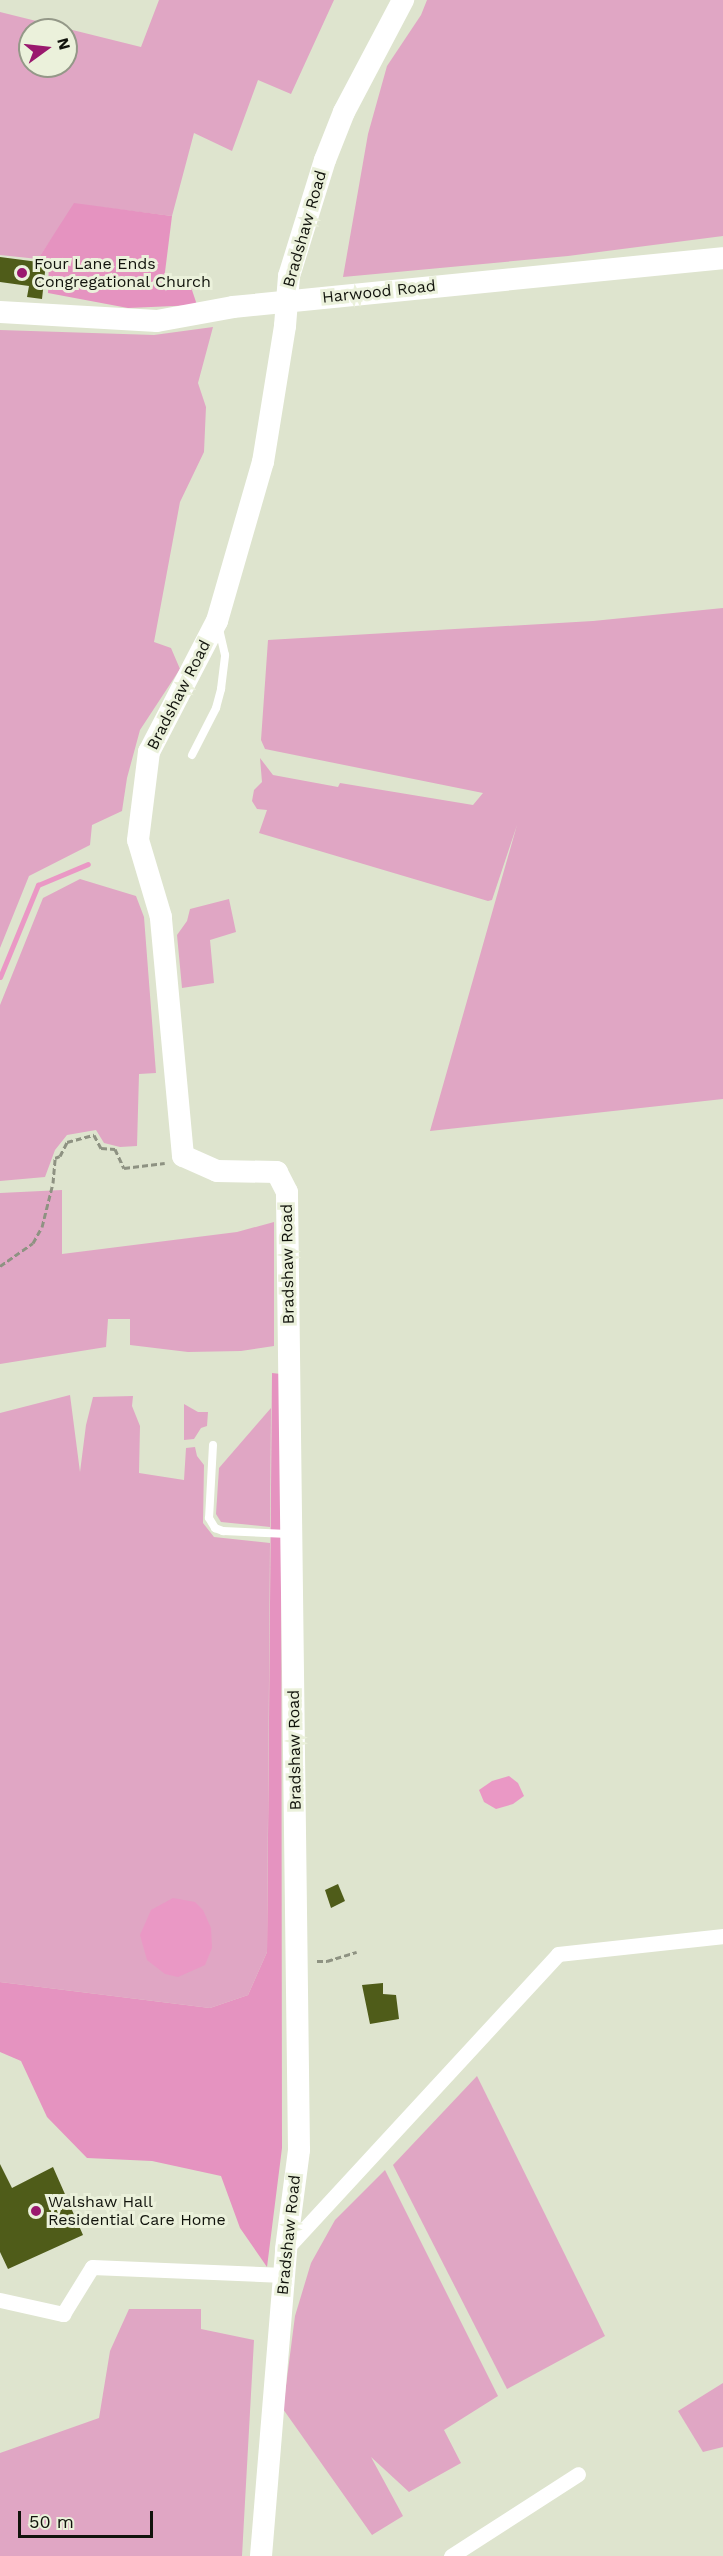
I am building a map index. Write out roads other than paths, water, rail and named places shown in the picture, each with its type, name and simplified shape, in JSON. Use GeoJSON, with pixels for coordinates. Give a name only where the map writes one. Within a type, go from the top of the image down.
{"type":"FeatureCollection","features":[{"type":"Feature","properties":{"kind":"street","name":"Bradshaw Road"},"geometry":{"type":"LineString","coordinates":[[261,2556],[286,2249],[299,2150],[287,1192],[278,1172],[217,1171],[183,1156],[161,916],[138,840],[149,753],[217,621],[263,462],[285,326],[289,276],[325,160],[344,112],[403,0]]}},
{"type":"Feature","properties":{"kind":"street","name":"Harwood Road"},"geometry":{"type":"LineString","coordinates":[[0,312],[158,321],[233,307],[723,258]]}},
{"type":"Feature","properties":{"kind":"street"},"geometry":{"type":"LineString","coordinates":[[286,2249],[558,1954],[723,1936]]}},
{"type":"Feature","properties":{"kind":"street"},"geometry":{"type":"LineString","coordinates":[[0,2300],[63,2314],[92,2267],[284,2275]]}},
{"type":"Feature","properties":{"kind":"street"},"geometry":{"type":"LineString","coordinates":[[451,2556],[578,2474]]}},
{"type":"Feature","properties":{"kind":"lane"},"geometry":{"type":"LineString","coordinates":[[192,755],[216,708],[221,689],[224,642],[217,621]]}},
{"type":"Feature","properties":{"kind":"lane"},"geometry":{"type":"LineString","coordinates":[[213,1445],[209,1518],[215,1528],[223,1531],[292,1534]]}},
{"type":"Feature","properties":{"kind":"waterway"},"geometry":{"type":"LineString","coordinates":[[0,977],[38,885],[88,864]]}},
{"type":"Feature","properties":{"kind":"place","name":"Four Lane Ends Congregational Church"},"geometry":{"type":"Point","coordinates":[22,273]}},
{"type":"Feature","properties":{"kind":"place","name":"Walshaw Hall Residential Care Home"},"geometry":{"type":"Point","coordinates":[36,2211]}}]}
